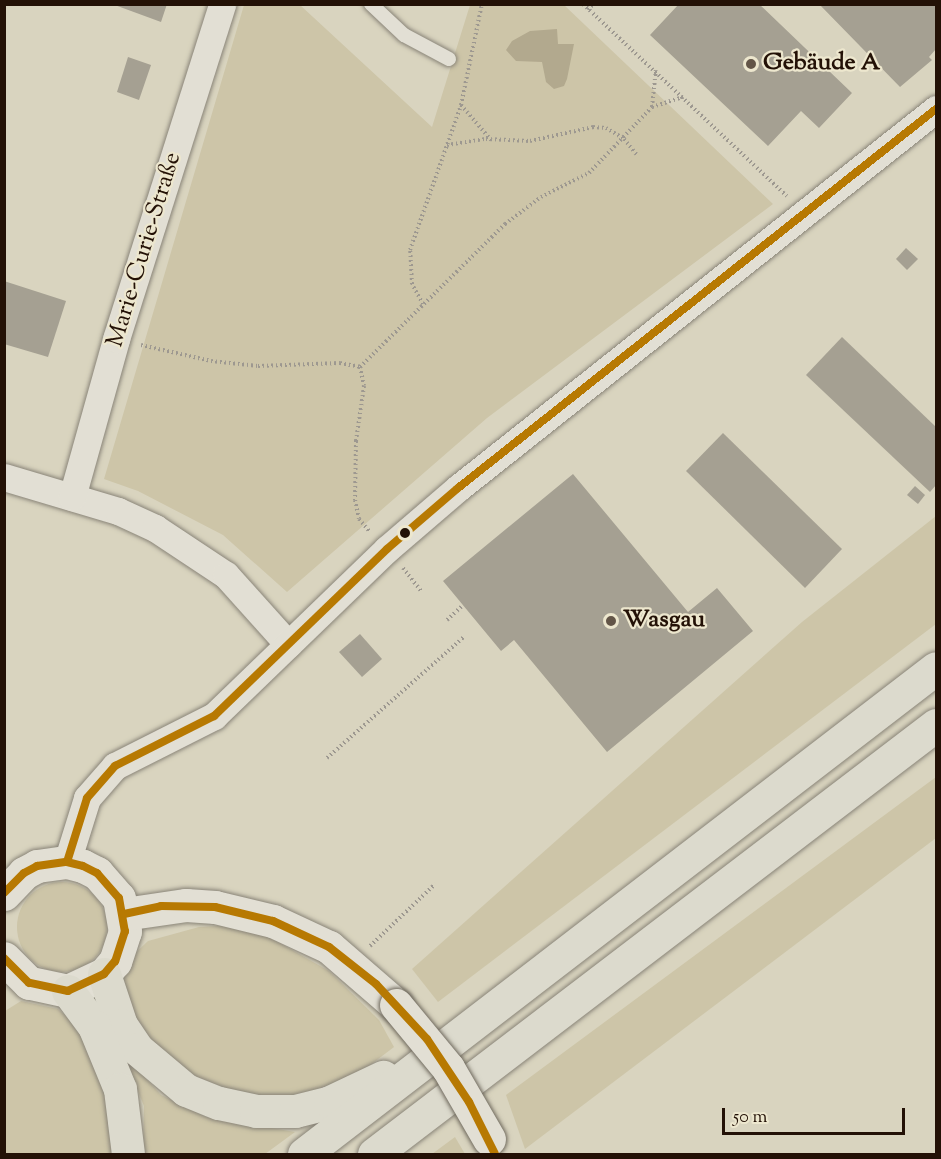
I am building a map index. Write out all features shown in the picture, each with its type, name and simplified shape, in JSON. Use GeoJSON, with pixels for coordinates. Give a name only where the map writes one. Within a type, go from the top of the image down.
{"type":"FeatureCollection","features":[{"type":"Feature","properties":{"kind":"highway"},"geometry":{"type":"LineString","coordinates":[[304,1155],[936,668]]}},
{"type":"Feature","properties":{"kind":"highway"},"geometry":{"type":"LineString","coordinates":[[379,1152],[936,725]]}},
{"type":"Feature","properties":{"kind":"highway"},"geometry":{"type":"LineString","coordinates":[[104,974],[121,1025],[137,1049],[159,1071],[186,1090],[256,1111],[295,1111],[330,1102],[483,1018]]}},
{"type":"Feature","properties":{"kind":"highway"},"geometry":{"type":"LineString","coordinates":[[68,991],[94,1026],[120,1089],[128,1155]]}},
{"type":"Feature","properties":{"kind":"main road"},"geometry":{"type":"LineString","coordinates":[[4,894],[24,873],[45,864],[67,862],[97,873],[110,884],[124,914],[122,946],[104,974],[68,991],[42,988],[6,964]]}},
{"type":"Feature","properties":{"kind":"main road"},"geometry":{"type":"LineString","coordinates":[[124,914],[186,905],[243,912],[304,933],[351,963],[396,1005],[448,1068],[492,1147]]}},
{"type":"Feature","properties":{"kind":"street","name":"Marie-Curie-Straße"},"geometry":{"type":"LineString","coordinates":[[72,497],[116,339],[222,4]]}},
{"type":"Feature","properties":{"kind":"street"},"geometry":{"type":"LineString","coordinates":[[67,862],[87,798],[115,766],[200,726],[387,549],[936,109]]}},
{"type":"Feature","properties":{"kind":"street"},"geometry":{"type":"LineString","coordinates":[[4,477],[118,511],[193,550],[226,575],[288,644]]}},
{"type":"Feature","properties":{"kind":"lane"},"geometry":{"type":"LineString","coordinates":[[370,4],[404,35],[449,59]]}},
{"type":"Feature","properties":{"kind":"path"},"geometry":{"type":"LineString","coordinates":[[423,304],[412,284],[410,250],[461,105],[482,4]]}},
{"type":"Feature","properties":{"kind":"path"},"geometry":{"type":"LineString","coordinates":[[583,4],[656,70],[804,213]]}},
{"type":"Feature","properties":{"kind":"path"},"geometry":{"type":"LineString","coordinates":[[588,9],[593,4]]}},
{"type":"Feature","properties":{"kind":"path"},"geometry":{"type":"LineString","coordinates":[[652,107],[656,70]]}},
{"type":"Feature","properties":{"kind":"path"},"geometry":{"type":"LineString","coordinates":[[360,367],[505,224],[541,197],[589,173],[624,139],[652,107],[683,97]]}},
{"type":"Feature","properties":{"kind":"path"},"geometry":{"type":"LineString","coordinates":[[461,105],[491,140]]}},
{"type":"Feature","properties":{"kind":"path"},"geometry":{"type":"LineString","coordinates":[[447,145],[491,140],[530,141],[592,127],[606,128],[624,139],[637,155]]}},
{"type":"Feature","properties":{"kind":"path"},"geometry":{"type":"LineString","coordinates":[[116,339],[211,361],[258,366],[340,363],[360,367]]}},
{"type":"Feature","properties":{"kind":"path"},"geometry":{"type":"LineString","coordinates":[[360,367],[364,386],[356,441],[356,500],[359,519],[387,549]]}},
{"type":"Feature","properties":{"kind":"path"},"geometry":{"type":"LineString","coordinates":[[405,571],[421,591]]}},
{"type":"Feature","properties":{"kind":"path"},"geometry":{"type":"LineString","coordinates":[[447,620],[463,605]]}},
{"type":"Feature","properties":{"kind":"path"},"geometry":{"type":"LineString","coordinates":[[327,758],[464,638]]}},
{"type":"Feature","properties":{"kind":"path"},"geometry":{"type":"LineString","coordinates":[[351,963],[435,884]]}},
{"type":"Feature","properties":{"kind":"shaded area"},"geometry":{"type":"Polygon","coordinates":[[[244,5],[300,5],[432,127],[470,5],[564,5],[773,204],[487,418],[287,592],[223,535],[138,491],[104,479],[244,5]]]}},
{"type":"Feature","properties":{"kind":"shaded area"},"geometry":{"type":"Polygon","coordinates":[[[557,29],[558,44],[574,44],[564,86],[554,89],[546,82],[542,62],[516,61],[506,50],[512,41],[530,31],[557,29]]]}},
{"type":"Feature","properties":{"kind":"shaded area"},"geometry":{"type":"Polygon","coordinates":[[[936,516],[936,624],[438,1002],[412,969],[802,622],[936,516]]]}},
{"type":"Feature","properties":{"kind":"shaded area"},"geometry":{"type":"Polygon","coordinates":[[[936,777],[936,838],[525,1149],[506,1095],[936,777]]]}},
{"type":"Feature","properties":{"kind":"shaded area"},"geometry":{"type":"Polygon","coordinates":[[[62,882],[79,885],[94,895],[104,910],[107,927],[104,944],[94,959],[79,969],[62,972],[45,969],[30,959],[20,944],[17,927],[20,910],[30,895],[45,885],[62,882]]]}},
{"type":"Feature","properties":{"kind":"shaded area"},"geometry":{"type":"Polygon","coordinates":[[[235,925],[262,933],[329,971],[379,1020],[394,1047],[365,1069],[319,1090],[284,1098],[242,1094],[199,1078],[166,1057],[139,1028],[122,998],[126,962],[148,941],[199,927],[235,925]]]}},
{"type":"Feature","properties":{"kind":"shaded area"},"geometry":{"type":"Polygon","coordinates":[[[21,1001],[58,1009],[88,1036],[105,1080],[113,1154],[5,1154],[5,1011],[21,1001]]]}},
{"type":"Feature","properties":{"kind":"shaded area"},"geometry":{"type":"Polygon","coordinates":[[[122,1052],[161,1095],[206,1117],[295,1132],[265,1154],[143,1154],[144,1106],[122,1052]]]}},
{"type":"Feature","properties":{"kind":"shaded area"},"geometry":{"type":"Polygon","coordinates":[[[455,1137],[465,1154],[432,1154],[455,1137]]]}},
{"type":"Feature","properties":{"kind":"building"},"geometry":{"type":"Polygon","coordinates":[[[112,4],[167,4],[161,22],[112,4]]]}},
{"type":"Feature","properties":{"kind":"building","name":"Gebäude A"},"geometry":{"type":"Polygon","coordinates":[[[679,4],[759,4],[852,93],[819,128],[801,111],[768,146],[650,35],[679,4]]]}},
{"type":"Feature","properties":{"kind":"building"},"geometry":{"type":"Polygon","coordinates":[[[819,4],[936,4],[936,49],[929,57],[932,60],[900,87],[819,4]]]}},
{"type":"Feature","properties":{"kind":"building"},"geometry":{"type":"Polygon","coordinates":[[[128,57],[151,65],[139,100],[117,92],[128,57]]]}},
{"type":"Feature","properties":{"kind":"building"},"geometry":{"type":"Polygon","coordinates":[[[906,248],[918,259],[907,270],[896,259],[906,248]]]}},
{"type":"Feature","properties":{"kind":"building"},"geometry":{"type":"Polygon","coordinates":[[[4,281],[66,301],[48,357],[4,344],[4,281]]]}},
{"type":"Feature","properties":{"kind":"building"},"geometry":{"type":"Polygon","coordinates":[[[842,337],[936,427],[936,485],[930,492],[806,375],[842,337]]]}},
{"type":"Feature","properties":{"kind":"building"},"geometry":{"type":"Polygon","coordinates":[[[723,433],[842,549],[805,588],[686,471],[723,433]]]}},
{"type":"Feature","properties":{"kind":"building","name":"Wasgau"},"geometry":{"type":"Polygon","coordinates":[[[573,474],[688,612],[717,588],[753,631],[607,752],[514,640],[501,651],[443,581],[573,474]]]}},
{"type":"Feature","properties":{"kind":"building"},"geometry":{"type":"Polygon","coordinates":[[[915,486],[925,495],[918,504],[907,495],[915,486]]]}},
{"type":"Feature","properties":{"kind":"building"},"geometry":{"type":"Polygon","coordinates":[[[360,634],[382,659],[362,677],[339,652],[360,634]]]}},
{"type":"Feature","properties":{"kind":"transit line"},"geometry":{"type":"LineString","coordinates":[[67,862],[87,798],[115,766],[214,716],[387,549],[458,488],[936,109]]}},
{"type":"Feature","properties":{"kind":"transit line"},"geometry":{"type":"LineString","coordinates":[[4,893],[24,873],[37,866],[67,862],[83,866],[97,873],[119,898],[125,931],[115,961],[104,974],[68,991],[29,983],[4,958]]}},
{"type":"Feature","properties":{"kind":"transit line"},"geometry":{"type":"LineString","coordinates":[[124,914],[161,906],[215,907],[273,921],[329,947],[376,984],[427,1039],[469,1102],[495,1154]]}},
{"type":"Feature","properties":{"kind":"place","name":"Gebäude A"},"geometry":{"type":"Point","coordinates":[751,64]}},
{"type":"Feature","properties":{"kind":"place","name":"Wasgau"},"geometry":{"type":"Point","coordinates":[611,621]}}]}
